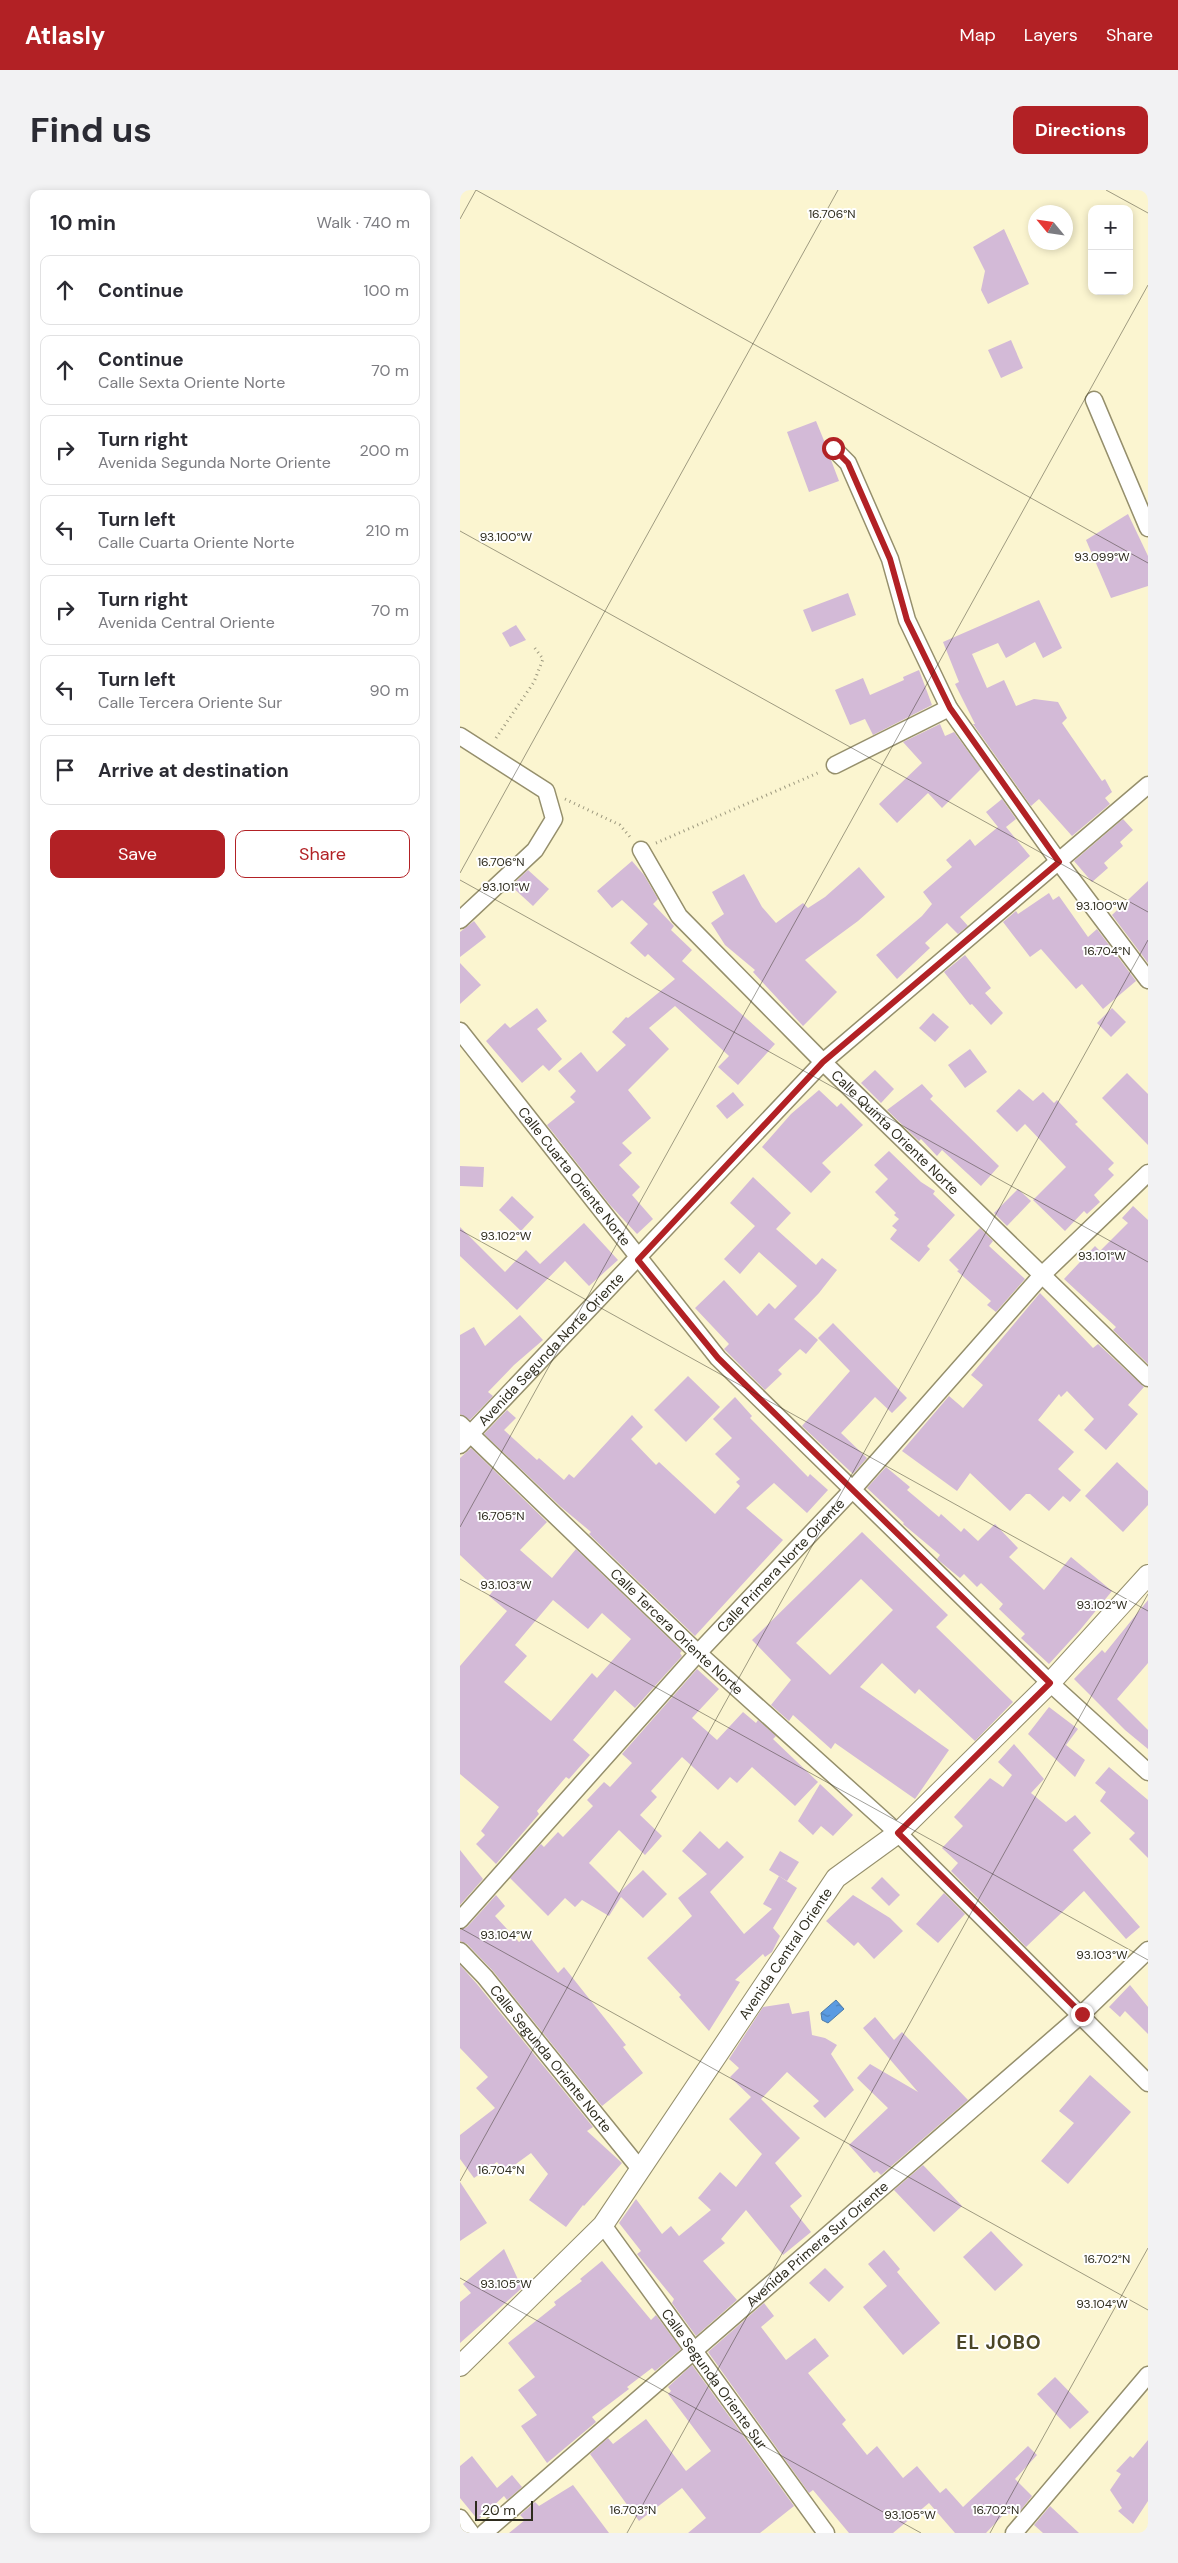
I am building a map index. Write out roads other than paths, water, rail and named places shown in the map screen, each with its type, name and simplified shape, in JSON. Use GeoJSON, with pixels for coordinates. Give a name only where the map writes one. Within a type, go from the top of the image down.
{"type":"FeatureCollection","features":[{"type":"Feature","properties":{"kind":"street"},"geometry":{"type":"LineString","coordinates":[[1094,400],[1148,528]]}},
{"type":"Feature","properties":{"kind":"street"},"geometry":{"type":"LineString","coordinates":[[833,448],[848,463],[890,559],[907,620],[950,708],[1059,862],[1148,980]]}},
{"type":"Feature","properties":{"kind":"street"},"geometry":{"type":"LineString","coordinates":[[835,765],[950,708]]}},
{"type":"Feature","properties":{"kind":"street"},"geometry":{"type":"LineString","coordinates":[[460,736],[546,791],[554,819],[535,850],[460,920]]}},
{"type":"Feature","properties":{"kind":"street","name":"Avenida Segunda Norte Oriente"},"geometry":{"type":"LineString","coordinates":[[463,1434],[638,1260],[823,1062],[1148,785]]}},
{"type":"Feature","properties":{"kind":"street","name":"Calle Quinta Oriente Norte"},"geometry":{"type":"LineString","coordinates":[[641,850],[679,916],[823,1062],[1148,1378]]}},
{"type":"Feature","properties":{"kind":"street","name":"Calle Cuarta Oriente Norte"},"geometry":{"type":"LineString","coordinates":[[460,1031],[638,1260],[718,1358],[1050,1683],[1148,1772]]}},
{"type":"Feature","properties":{"kind":"street","name":"Calle Primera Norte Oriente"},"geometry":{"type":"LineString","coordinates":[[460,1920],[698,1653],[853,1490],[1042,1275],[1148,1173]]}},
{"type":"Feature","properties":{"kind":"street","name":"Calle Tercera Oriente Norte"},"geometry":{"type":"LineString","coordinates":[[463,1434],[698,1653],[898,1833],[1082,2014],[1148,2083]]}},
{"type":"Feature","properties":{"kind":"street","name":"Avenida Central Oriente"},"geometry":{"type":"LineString","coordinates":[[460,2366],[603,2225],[836,1878],[898,1833],[1050,1683],[1148,1575]]}},
{"type":"Feature","properties":{"kind":"street","name":"Avenida Primera Sur Oriente"},"geometry":{"type":"LineString","coordinates":[[484,2533],[1082,2014],[1148,1950]]}},
{"type":"Feature","properties":{"kind":"street","name":"Calle Segunda Oriente Norte"},"geometry":{"type":"LineString","coordinates":[[460,1951],[485,1977],[640,2169]]}},
{"type":"Feature","properties":{"kind":"street","name":"Calle Segunda Oriente Sur"},"geometry":{"type":"LineString","coordinates":[[603,2225],[826,2533]]}},
{"type":"Feature","properties":{"kind":"street"},"geometry":{"type":"LineString","coordinates":[[1014,2533],[1148,2375]]}},
{"type":"Feature","properties":{"kind":"street"},"geometry":{"type":"LineString","coordinates":[[460,2518],[471,2533]]}},
{"type":"Feature","properties":{"kind":"water"},"geometry":{"type":"Polygon","coordinates":[[[836,2000],[844,2009],[828,2023],[822,2020],[821,2013],[836,2000]]]}},
{"type":"Feature","properties":{"kind":"district","name":"EL JOBO"},"geometry":{"type":"Point","coordinates":[999,2342]}}]}
